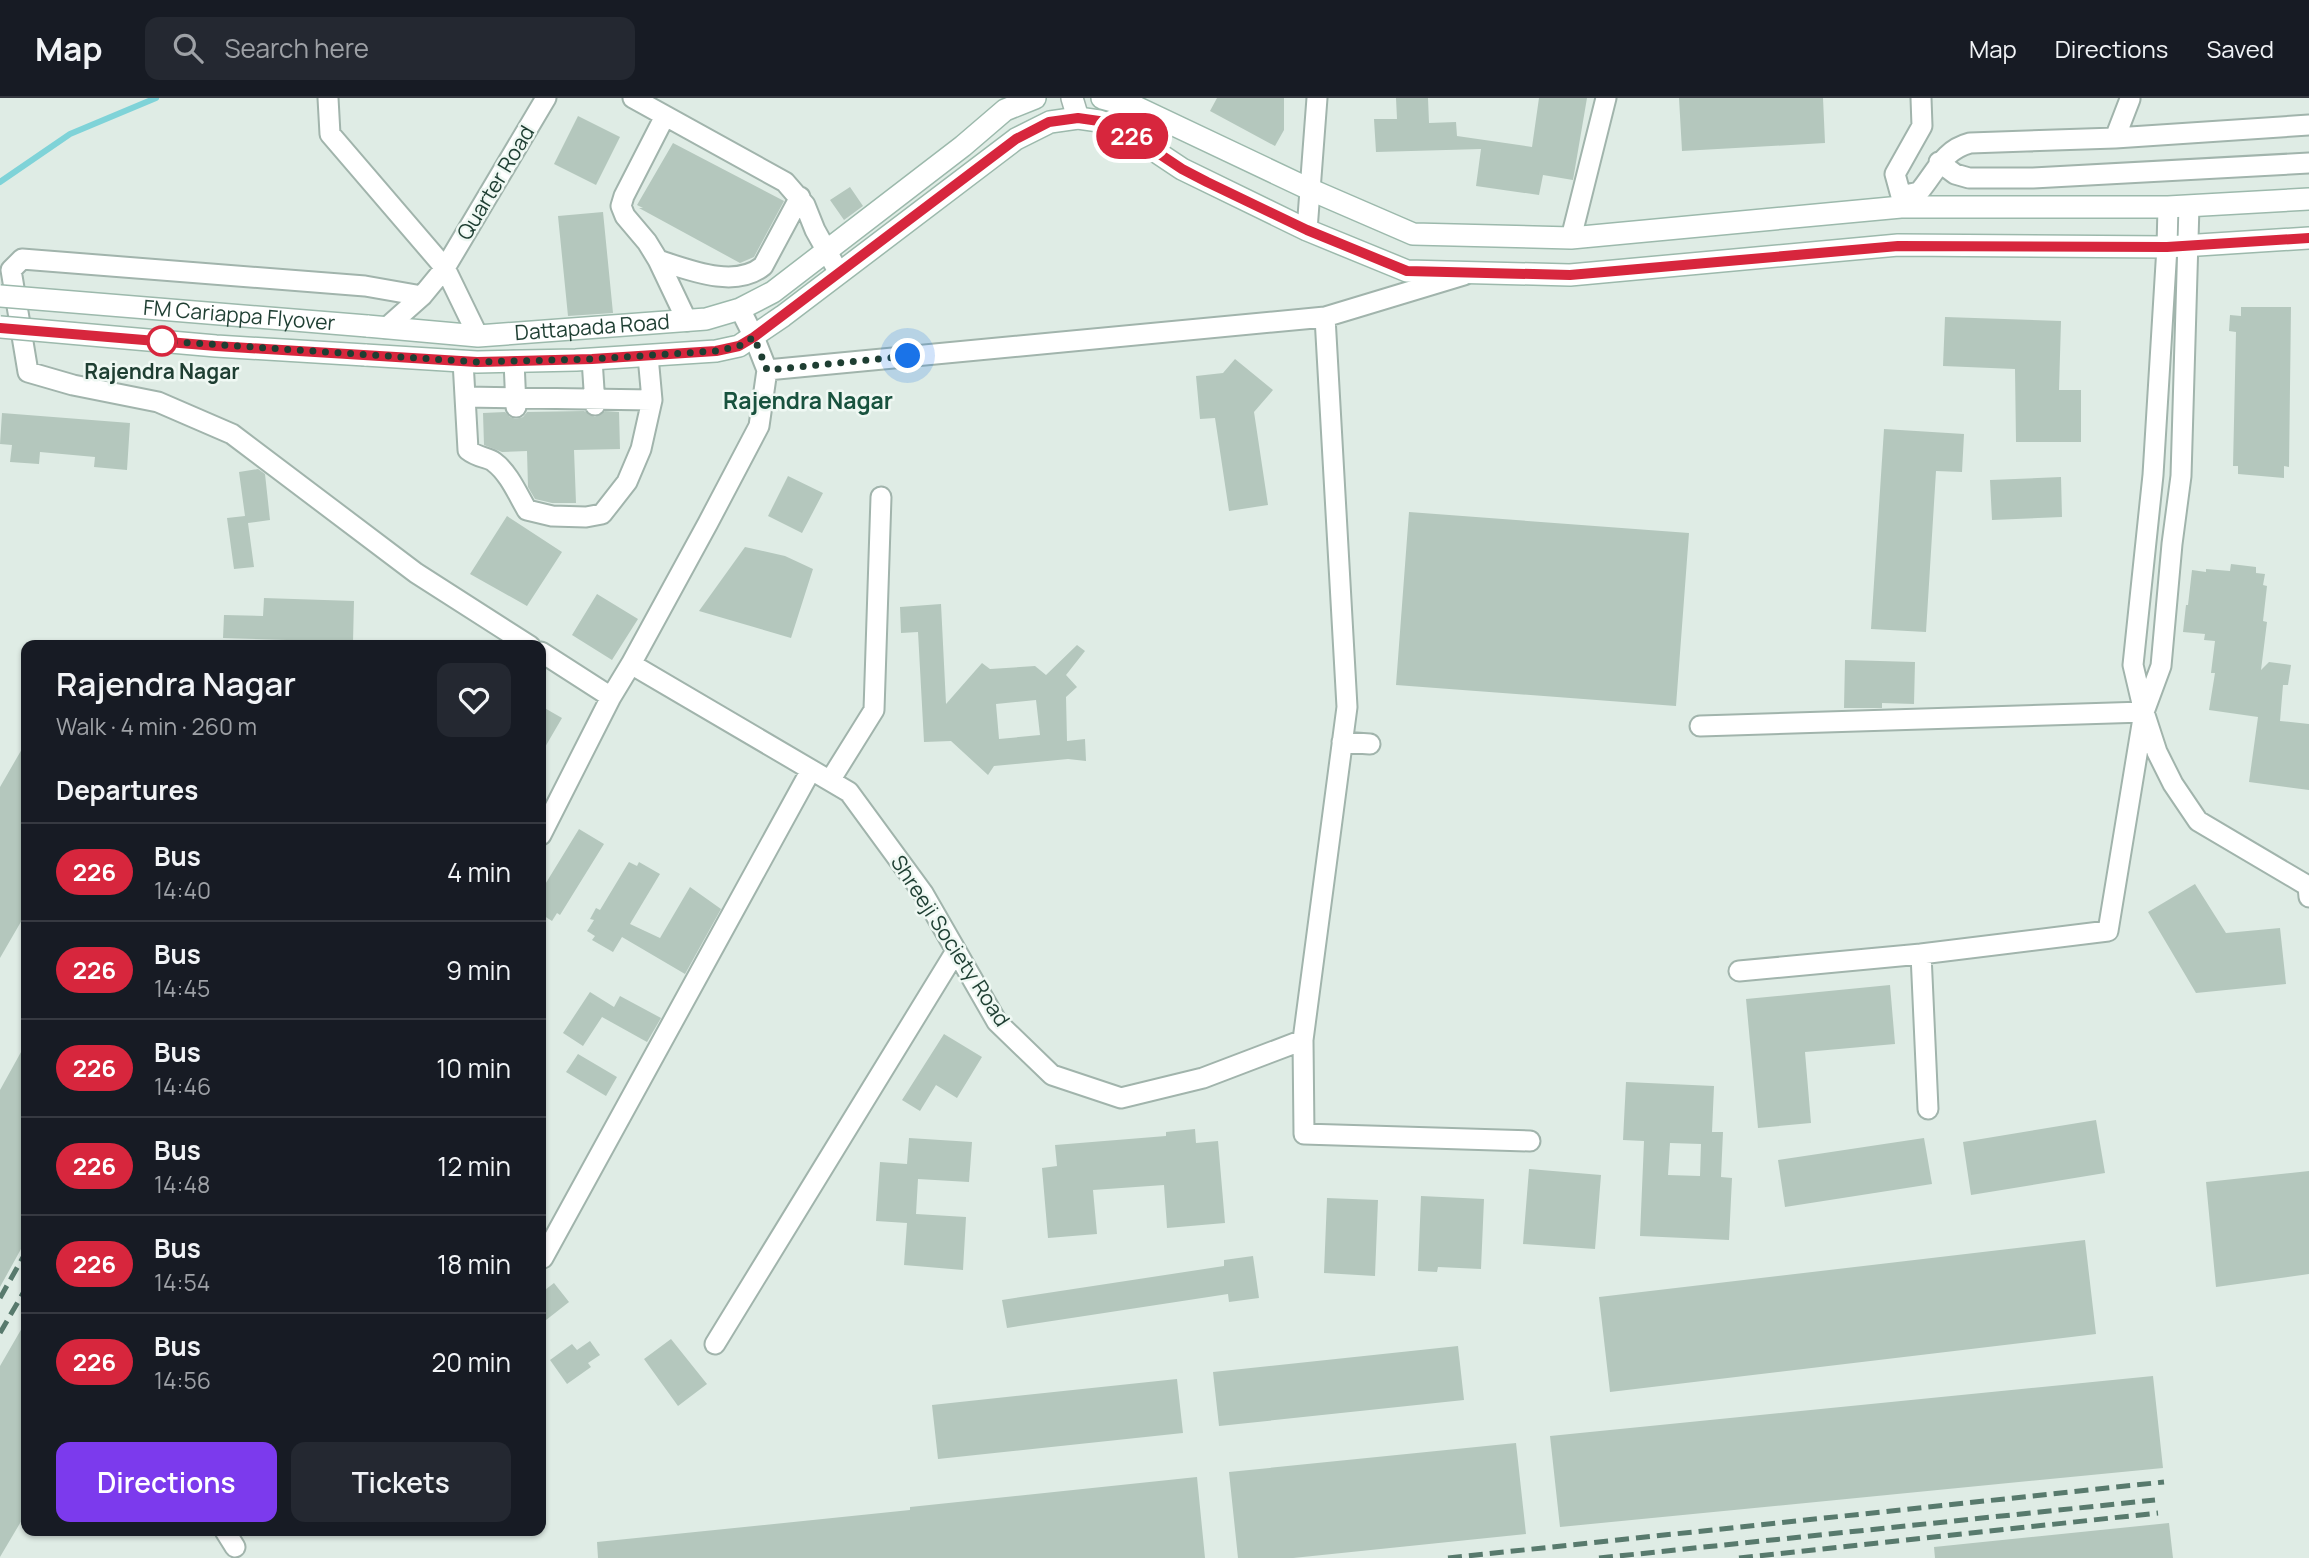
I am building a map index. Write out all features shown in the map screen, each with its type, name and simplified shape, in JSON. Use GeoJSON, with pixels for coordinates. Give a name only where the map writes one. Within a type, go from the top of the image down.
{"type":"FeatureCollection","features":[{"type":"Feature","properties":{"kind":"main road","name":"Dattapada Road"},"geometry":{"type":"LineString","coordinates":[[478,336],[696,320],[740,309],[768,294],[827,250],[963,146],[1005,110],[1035,98]]}},
{"type":"Feature","properties":{"kind":"main road"},"geometry":{"type":"LineString","coordinates":[[1102,98],[1136,107],[1309,189],[1413,234],[1571,238],[1901,202],[2178,207],[2309,199]]}},
{"type":"Feature","properties":{"kind":"main road","name":"Dattapada Road"},"geometry":{"type":"LineString","coordinates":[[470,362],[648,356],[716,351],[739,346],[783,316],[1016,139],[1075,108],[1122,129],[1182,169],[1307,230],[1407,271],[1570,275],[1898,246],[2178,247],[2309,238]]}},
{"type":"Feature","properties":{"kind":"main road","name":"FM Cariappa Flyover"},"geometry":{"type":"LineString","coordinates":[[0,296],[478,336]]}},
{"type":"Feature","properties":{"kind":"main road","name":"FM Cariappa Flyover"},"geometry":{"type":"LineString","coordinates":[[0,327],[216,346],[470,362]]}},
{"type":"Feature","properties":{"kind":"street"},"geometry":{"type":"LineString","coordinates":[[328,98],[330,134],[445,268],[478,336]]}},
{"type":"Feature","properties":{"kind":"street","name":"Quarter Road"},"geometry":{"type":"LineString","coordinates":[[377,327],[422,296],[445,268],[547,98]]}},
{"type":"Feature","properties":{"kind":"street"},"geometry":{"type":"LineString","coordinates":[[633,98],[776,187],[800,197],[839,273]]}},
{"type":"Feature","properties":{"kind":"street"},"geometry":{"type":"LineString","coordinates":[[1307,230],[1317,98]]}},
{"type":"Feature","properties":{"kind":"street"},"geometry":{"type":"LineString","coordinates":[[1571,238],[1606,98]]}},
{"type":"Feature","properties":{"kind":"street"},"geometry":{"type":"LineString","coordinates":[[1921,98],[1922,126],[1895,174],[1901,202],[1919,192],[1939,162],[1951,150],[1970,143],[2115,138],[2309,125]]}},
{"type":"Feature","properties":{"kind":"street"},"geometry":{"type":"LineString","coordinates":[[2115,138],[2130,99]]}},
{"type":"Feature","properties":{"kind":"street"},"geometry":{"type":"LineString","coordinates":[[665,116],[621,206],[625,216],[648,242],[696,320]]}},
{"type":"Feature","properties":{"kind":"street"},"geometry":{"type":"LineString","coordinates":[[1939,162],[1955,174],[1969,178],[2033,178],[2309,163]]}},
{"type":"Feature","properties":{"kind":"street"},"geometry":{"type":"LineString","coordinates":[[658,260],[697,273],[720,276],[755,273],[763,265],[800,197]]}},
{"type":"Feature","properties":{"kind":"street"},"geometry":{"type":"LineString","coordinates":[[1739,971],[1922,954],[2108,931],[2144,712],[2161,666],[2181,476],[2178,207]]}},
{"type":"Feature","properties":{"kind":"street"},"geometry":{"type":"LineString","coordinates":[[2178,247],[2133,665],[2157,752],[2173,784],[2198,821],[2308,886],[2309,897]]}},
{"type":"Feature","properties":{"kind":"street"},"geometry":{"type":"LineString","coordinates":[[422,296],[365,286],[22,259],[10,270],[28,372],[122,396],[159,401],[232,434],[416,573],[521,640]]}},
{"type":"Feature","properties":{"kind":"street"},"geometry":{"type":"LineString","coordinates":[[755,273],[783,316]]}},
{"type":"Feature","properties":{"kind":"street"},"geometry":{"type":"LineString","coordinates":[[767,370],[1325,317],[1471,273]]}},
{"type":"Feature","properties":{"kind":"street"},"geometry":{"type":"LineString","coordinates":[[546,825],[611,697],[709,523],[759,426],[767,370],[740,309]]}},
{"type":"Feature","properties":{"kind":"street"},"geometry":{"type":"LineString","coordinates":[[1325,317],[1347,707],[1303,1040],[1304,1134],[1530,1141]]}},
{"type":"Feature","properties":{"kind":"street"},"geometry":{"type":"LineString","coordinates":[[470,362],[465,397],[468,450],[477,457],[493,460],[506,474],[527,510],[552,516],[575,517],[602,514],[627,482],[641,449],[652,400],[648,356]]}},
{"type":"Feature","properties":{"kind":"street"},"geometry":{"type":"LineString","coordinates":[[592,359],[594,402]]}},
{"type":"Feature","properties":{"kind":"street"},"geometry":{"type":"LineString","coordinates":[[514,361],[516,402]]}},
{"type":"Feature","properties":{"kind":"street"},"geometry":{"type":"LineString","coordinates":[[465,397],[516,402],[652,400]]}},
{"type":"Feature","properties":{"kind":"street"},"geometry":{"type":"LineString","coordinates":[[2153,475],[2181,476]]}},
{"type":"Feature","properties":{"kind":"street"},"geometry":{"type":"LineString","coordinates":[[831,779],[874,710],[881,497]]}},
{"type":"Feature","properties":{"kind":"street"},"geometry":{"type":"LineString","coordinates":[[2136,640],[2163,642]]}},
{"type":"Feature","properties":{"kind":"street"},"geometry":{"type":"LineString","coordinates":[[546,655],[611,697]]}},
{"type":"Feature","properties":{"kind":"street","name":"Shreeji Society Road"},"geometry":{"type":"LineString","coordinates":[[631,664],[849,792],[923,893],[997,1022],[1052,1075],[1121,1098],[1203,1078],[1303,1040]]}},
{"type":"Feature","properties":{"kind":"street"},"geometry":{"type":"LineString","coordinates":[[1700,726],[2144,712]]}},
{"type":"Feature","properties":{"kind":"street"},"geometry":{"type":"LineString","coordinates":[[1342,742],[1370,744]]}},
{"type":"Feature","properties":{"kind":"street"},"geometry":{"type":"LineString","coordinates":[[546,1253],[811,770]]}},
{"type":"Feature","properties":{"kind":"street"},"geometry":{"type":"LineString","coordinates":[[716,1343],[956,951]]}},
{"type":"Feature","properties":{"kind":"street"},"geometry":{"type":"LineString","coordinates":[[1922,954],[1928,1109]]}},
{"type":"Feature","properties":{"kind":"building"},"geometry":{"type":"Polygon","coordinates":[[[1217,98],[1284,98],[1284,130],[1275,146],[1210,111],[1217,98]]]}},
{"type":"Feature","properties":{"kind":"building"},"geometry":{"type":"Polygon","coordinates":[[[1396,98],[1428,98],[1429,123],[1456,122],[1457,136],[1532,147],[1539,98],[1587,98],[1573,180],[1543,175],[1539,195],[1476,186],[1481,149],[1376,152],[1374,119],[1397,119],[1396,98]]]}},
{"type":"Feature","properties":{"kind":"building"},"geometry":{"type":"Polygon","coordinates":[[[1679,98],[1823,98],[1825,143],[1682,151],[1679,98]]]}},
{"type":"Feature","properties":{"kind":"building"},"geometry":{"type":"Polygon","coordinates":[[[578,116],[620,137],[596,185],[554,164],[578,116]]]}},
{"type":"Feature","properties":{"kind":"building"},"geometry":{"type":"Polygon","coordinates":[[[673,143],[784,201],[754,257],[740,263],[639,208],[643,208],[637,205],[673,143]]]}},
{"type":"Feature","properties":{"kind":"building"},"geometry":{"type":"Polygon","coordinates":[[[850,187],[863,206],[844,220],[830,200],[850,187]]]}},
{"type":"Feature","properties":{"kind":"building"},"geometry":{"type":"Polygon","coordinates":[[[603,212],[613,313],[568,316],[558,216],[603,212]]]}},
{"type":"Feature","properties":{"kind":"building"},"geometry":{"type":"Polygon","coordinates":[[[2241,307],[2291,307],[2289,467],[2284,466],[2284,478],[2238,474],[2238,466],[2233,466],[2236,332],[2229,331],[2230,315],[2241,316],[2241,307]]]}},
{"type":"Feature","properties":{"kind":"building"},"geometry":{"type":"Polygon","coordinates":[[[1945,317],[2061,321],[2059,390],[2081,390],[2081,442],[2016,442],[2015,369],[1943,366],[1945,317]]]}},
{"type":"Feature","properties":{"kind":"building"},"geometry":{"type":"Polygon","coordinates":[[[1235,359],[1273,390],[1254,412],[1268,505],[1229,511],[1215,418],[1200,419],[1196,376],[1223,373],[1235,359]]]}},
{"type":"Feature","properties":{"kind":"building"},"geometry":{"type":"Polygon","coordinates":[[[584,411],[595,417],[605,411],[619,412],[620,449],[574,450],[576,503],[552,503],[535,499],[528,487],[527,451],[502,452],[484,445],[483,413],[505,412],[516,419],[527,412],[584,411]]]}},
{"type":"Feature","properties":{"kind":"building"},"geometry":{"type":"Polygon","coordinates":[[[2,413],[130,423],[127,470],[94,467],[95,457],[40,452],[39,464],[10,462],[12,445],[0,444],[2,413]]]}},
{"type":"Feature","properties":{"kind":"building"},"geometry":{"type":"Polygon","coordinates":[[[1884,429],[1964,434],[1962,472],[1936,471],[1926,632],[1871,629],[1884,429]]]}},
{"type":"Feature","properties":{"kind":"building"},"geometry":{"type":"Polygon","coordinates":[[[258,469],[265,474],[270,520],[248,523],[254,567],[234,569],[227,518],[245,516],[239,472],[258,469]]]}},
{"type":"Feature","properties":{"kind":"building"},"geometry":{"type":"Polygon","coordinates":[[[788,476],[823,493],[802,533],[768,516],[788,476]]]}},
{"type":"Feature","properties":{"kind":"building"},"geometry":{"type":"Polygon","coordinates":[[[2061,477],[2062,517],[1992,520],[1990,480],[2061,477]]]}},
{"type":"Feature","properties":{"kind":"building"},"geometry":{"type":"Polygon","coordinates":[[[1409,512],[1689,533],[1676,706],[1396,685],[1409,512]]]}},
{"type":"Feature","properties":{"kind":"building"},"geometry":{"type":"Polygon","coordinates":[[[507,516],[562,552],[527,606],[470,574],[507,516]]]}},
{"type":"Feature","properties":{"kind":"building"},"geometry":{"type":"Polygon","coordinates":[[[745,547],[785,556],[813,569],[791,638],[699,611],[745,547]]]}},
{"type":"Feature","properties":{"kind":"building"},"geometry":{"type":"Polygon","coordinates":[[[2231,564],[2256,567],[2256,573],[2265,574],[2263,585],[2267,586],[2263,621],[2267,622],[2261,670],[2269,662],[2291,665],[2288,685],[2283,685],[2280,721],[2309,724],[2309,790],[2249,782],[2258,717],[2209,710],[2215,673],[2211,673],[2215,641],[2204,640],[2205,634],[2183,632],[2186,605],[2192,570],[2230,571],[2231,564]]]}},
{"type":"Feature","properties":{"kind":"building"},"geometry":{"type":"Polygon","coordinates":[[[597,594],[638,619],[612,660],[572,635],[597,594]]]}},
{"type":"Feature","properties":{"kind":"building"},"geometry":{"type":"Polygon","coordinates":[[[264,598],[354,601],[353,640],[223,638],[224,615],[263,616],[264,598]]]}},
{"type":"Feature","properties":{"kind":"building"},"geometry":{"type":"Polygon","coordinates":[[[941,604],[946,704],[982,663],[990,669],[1035,666],[1046,675],[1077,645],[1085,651],[1066,675],[1077,687],[1066,697],[1067,741],[1085,739],[1086,761],[1068,759],[994,766],[988,775],[951,741],[924,742],[918,632],[901,633],[900,607],[941,604]],[[1036,700],[996,704],[999,739],[1040,735],[1036,700]]]}},
{"type":"Feature","properties":{"kind":"building"},"geometry":{"type":"Polygon","coordinates":[[[1845,660],[1915,662],[1914,704],[1882,703],[1882,708],[1844,708],[1845,660]]]}},
{"type":"Feature","properties":{"kind":"building"},"geometry":{"type":"Polygon","coordinates":[[[546,709],[562,718],[546,745],[546,709]]]}},
{"type":"Feature","properties":{"kind":"building"},"geometry":{"type":"Polygon","coordinates":[[[21,751],[21,922],[0,958],[0,787],[21,751]]]}},
{"type":"Feature","properties":{"kind":"building"},"geometry":{"type":"Polygon","coordinates":[[[579,829],[604,844],[560,915],[557,913],[552,921],[546,917],[546,883],[579,829]]]}},
{"type":"Feature","properties":{"kind":"building"},"geometry":{"type":"Polygon","coordinates":[[[629,862],[637,866],[639,862],[660,874],[630,924],[660,938],[690,887],[721,909],[685,974],[622,937],[613,952],[592,940],[595,936],[587,931],[594,920],[590,919],[596,908],[600,910],[629,862]]]}},
{"type":"Feature","properties":{"kind":"building"},"geometry":{"type":"Polygon","coordinates":[[[2195,884],[2226,933],[2280,928],[2286,984],[2196,993],[2148,912],[2195,884]]]}},
{"type":"Feature","properties":{"kind":"building"},"geometry":{"type":"Polygon","coordinates":[[[1890,985],[1895,1044],[1805,1052],[1811,1123],[1758,1128],[1746,999],[1890,985]]]}},
{"type":"Feature","properties":{"kind":"building"},"geometry":{"type":"Polygon","coordinates":[[[590,992],[614,1007],[620,996],[661,1018],[647,1042],[602,1017],[583,1046],[563,1033],[590,992]]]}},
{"type":"Feature","properties":{"kind":"building"},"geometry":{"type":"Polygon","coordinates":[[[944,1034],[982,1057],[957,1098],[936,1085],[920,1111],[902,1100],[944,1034]]]}},
{"type":"Feature","properties":{"kind":"building"},"geometry":{"type":"Polygon","coordinates":[[[21,1052],[21,1249],[0,1287],[0,1090],[21,1052]]]}},
{"type":"Feature","properties":{"kind":"building"},"geometry":{"type":"Polygon","coordinates":[[[578,1054],[617,1077],[606,1096],[566,1072],[578,1054]]]}},
{"type":"Feature","properties":{"kind":"building"},"geometry":{"type":"Polygon","coordinates":[[[1626,1082],[1714,1086],[1712,1132],[1723,1132],[1721,1177],[1732,1178],[1729,1240],[1640,1236],[1644,1141],[1623,1140],[1626,1082]],[[1670,1143],[1668,1175],[1700,1176],[1701,1144],[1670,1143]]]}},
{"type":"Feature","properties":{"kind":"building"},"geometry":{"type":"Polygon","coordinates":[[[2096,1120],[2105,1173],[1971,1195],[1963,1142],[2096,1120]]]}},
{"type":"Feature","properties":{"kind":"building"},"geometry":{"type":"Polygon","coordinates":[[[1195,1129],[1196,1143],[1218,1141],[1225,1223],[1167,1228],[1164,1185],[1093,1190],[1097,1234],[1048,1238],[1042,1168],[1057,1166],[1055,1145],[1166,1136],[1166,1132],[1195,1129]]]}},
{"type":"Feature","properties":{"kind":"building"},"geometry":{"type":"Polygon","coordinates":[[[909,1138],[972,1142],[969,1182],[918,1179],[916,1214],[966,1217],[963,1270],[904,1265],[907,1223],[876,1221],[880,1162],[907,1164],[909,1138]]]}},
{"type":"Feature","properties":{"kind":"building"},"geometry":{"type":"Polygon","coordinates":[[[1924,1138],[1932,1184],[1785,1207],[1778,1160],[1924,1138]]]}},
{"type":"Feature","properties":{"kind":"building"},"geometry":{"type":"Polygon","coordinates":[[[1529,1169],[1601,1175],[1595,1249],[1523,1244],[1529,1169]]]}},
{"type":"Feature","properties":{"kind":"building"},"geometry":{"type":"Polygon","coordinates":[[[2309,1171],[2309,1274],[2216,1287],[2206,1182],[2309,1171]]]}},
{"type":"Feature","properties":{"kind":"building"},"geometry":{"type":"Polygon","coordinates":[[[1421,1196],[1484,1199],[1481,1269],[1438,1267],[1437,1272],[1418,1271],[1421,1196]]]}},
{"type":"Feature","properties":{"kind":"building"},"geometry":{"type":"Polygon","coordinates":[[[1327,1198],[1378,1200],[1375,1276],[1324,1273],[1327,1198]]]}},
{"type":"Feature","properties":{"kind":"building"},"geometry":{"type":"Polygon","coordinates":[[[2085,1240],[2096,1334],[1610,1392],[1599,1297],[2085,1240]]]}},
{"type":"Feature","properties":{"kind":"building"},"geometry":{"type":"Polygon","coordinates":[[[1253,1256],[1259,1298],[1229,1302],[1228,1294],[1007,1328],[1002,1300],[1224,1266],[1224,1260],[1253,1256]]]}},
{"type":"Feature","properties":{"kind":"building"},"geometry":{"type":"Polygon","coordinates":[[[554,1283],[569,1302],[546,1320],[546,1289],[554,1283]]]}},
{"type":"Feature","properties":{"kind":"building"},"geometry":{"type":"Polygon","coordinates":[[[21,1330],[21,1521],[0,1557],[0,1366],[21,1330]]]}},
{"type":"Feature","properties":{"kind":"building"},"geometry":{"type":"Polygon","coordinates":[[[671,1339],[707,1384],[678,1406],[644,1359],[671,1339]]]}},
{"type":"Feature","properties":{"kind":"building"},"geometry":{"type":"Polygon","coordinates":[[[590,1341],[600,1355],[588,1363],[591,1367],[567,1384],[550,1360],[572,1344],[577,1350],[590,1341]]]}},
{"type":"Feature","properties":{"kind":"building"},"geometry":{"type":"Polygon","coordinates":[[[1458,1346],[1464,1400],[1219,1426],[1213,1372],[1458,1346]]]}},
{"type":"Feature","properties":{"kind":"building"},"geometry":{"type":"Polygon","coordinates":[[[2153,1376],[2163,1468],[1560,1527],[1550,1436],[2153,1376]]]}},
{"type":"Feature","properties":{"kind":"building"},"geometry":{"type":"Polygon","coordinates":[[[1177,1379],[1183,1433],[938,1459],[932,1405],[1177,1379]]]}},
{"type":"Feature","properties":{"kind":"building"},"geometry":{"type":"Polygon","coordinates":[[[1516,1443],[1526,1534],[1293,1558],[1238,1558],[1229,1472],[1516,1443]]]}},
{"type":"Feature","properties":{"kind":"building"},"geometry":{"type":"Polygon","coordinates":[[[1197,1477],[1205,1558],[598,1558],[597,1542],[1197,1477]]]}},
{"type":"Feature","properties":{"kind":"building"},"geometry":{"type":"Polygon","coordinates":[[[2169,1523],[2173,1558],[1935,1558],[1934,1547],[2169,1523]]]}},
{"type":"Feature","properties":{"kind":"waterway"},"geometry":{"type":"LineString","coordinates":[[0,182],[70,134],[156,98]]}},
{"type":"Feature","properties":{"kind":"railway"},"geometry":{"type":"LineString","coordinates":[[0,1298],[21,1261]]}},
{"type":"Feature","properties":{"kind":"railway"},"geometry":{"type":"LineString","coordinates":[[0,1333],[21,1297]]}},
{"type":"Feature","properties":{"kind":"railway"},"geometry":{"type":"LineString","coordinates":[[1448,1558],[2164,1482]]}},
{"type":"Feature","properties":{"kind":"railway"},"geometry":{"type":"LineString","coordinates":[[1599,1558],[2155,1500]]}},
{"type":"Feature","properties":{"kind":"railway"},"geometry":{"type":"LineString","coordinates":[[1739,1558],[2158,1513]]}},
{"type":"Feature","properties":{"kind":"bus line","name":"226"},"geometry":{"type":"LineString","coordinates":[[0,328],[216,346],[477,362],[592,359],[716,351],[739,346],[754,337],[1016,139],[1049,122],[1078,118],[1099,121],[1122,129],[1182,169],[1307,230],[1407,271],[1570,275],[1898,246],[2167,247],[2309,238]]}},
{"type":"Feature","properties":{"kind":"place","name":"Rajendra Nagar"},"geometry":{"type":"Point","coordinates":[162,341]}},
{"type":"Feature","properties":{"kind":"district","name":"Rajendra Nagar"},"geometry":{"type":"Point","coordinates":[808,401]}},
{"type":"Feature","properties":{"kind":"route"},"geometry":{"type":"LineString","coordinates":[[162,341],[477,362],[592,359],[716,351],[739,346],[754,337],[767,370],[908,356]]}}]}
